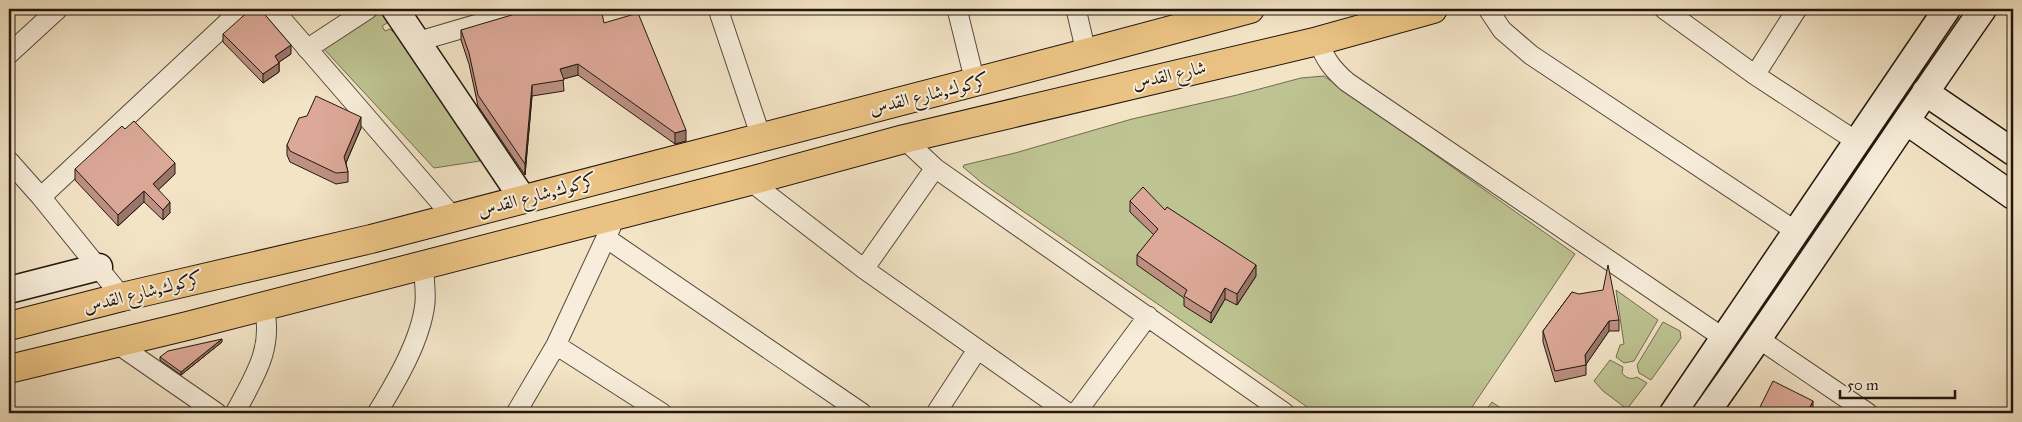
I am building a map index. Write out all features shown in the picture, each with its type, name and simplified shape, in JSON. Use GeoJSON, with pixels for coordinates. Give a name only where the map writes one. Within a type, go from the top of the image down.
{"type":"FeatureCollection","features":[{"type":"Feature","properties":{"kind":"main road"},"geometry":{"type":"LineString","coordinates":[[1075,55],[1250,9]]}},
{"type":"Feature","properties":{"kind":"main road","name":"شارع القدس"},"geometry":{"type":"LineString","coordinates":[[904,139],[1318,41],[1433,9]]}},
{"type":"Feature","properties":{"kind":"main road","name":"كركوك,شارع القدس"},"geometry":{"type":"LineString","coordinates":[[9,326],[453,218],[1075,55]]}},
{"type":"Feature","properties":{"kind":"main road"},"geometry":{"type":"LineString","coordinates":[[9,369],[264,306],[423,264],[611,227],[750,181],[904,139]]}},
{"type":"Feature","properties":{"kind":"main road"},"geometry":{"type":"LineString","coordinates":[[372,238],[382,275]]}},
{"type":"Feature","properties":{"kind":"street"},"geometry":{"type":"LineString","coordinates":[[41,197],[242,9]]}},
{"type":"Feature","properties":{"kind":"street"},"geometry":{"type":"LineString","coordinates":[[273,9],[453,218]]}},
{"type":"Feature","properties":{"kind":"street"},"geometry":{"type":"LineString","coordinates":[[307,49],[368,9]]}},
{"type":"Feature","properties":{"kind":"street"},"geometry":{"type":"LineString","coordinates":[[395,9],[523,199]]}},
{"type":"Feature","properties":{"kind":"street"},"geometry":{"type":"LineString","coordinates":[[416,42],[529,9]]}},
{"type":"Feature","properties":{"kind":"street"},"geometry":{"type":"LineString","coordinates":[[718,9],[761,137]]}},
{"type":"Feature","properties":{"kind":"street"},"geometry":{"type":"LineString","coordinates":[[957,9],[976,82]]}},
{"type":"Feature","properties":{"kind":"street"},"geometry":{"type":"LineString","coordinates":[[1075,55],[1076,9]]}},
{"type":"Feature","properties":{"kind":"street"},"geometry":{"type":"LineString","coordinates":[[1488,9],[1502,30],[1531,55],[1797,232]]}},
{"type":"Feature","properties":{"kind":"street"},"geometry":{"type":"LineString","coordinates":[[1664,9],[1755,75],[1856,141]]}},
{"type":"Feature","properties":{"kind":"street"},"geometry":{"type":"LineString","coordinates":[[1755,75],[1797,9]]}},
{"type":"Feature","properties":{"kind":"street"},"geometry":{"type":"LineString","coordinates":[[1673,413],[1947,9]]}},
{"type":"Feature","properties":{"kind":"street"},"geometry":{"type":"LineString","coordinates":[[1706,413],[1983,9]]}},
{"type":"Feature","properties":{"kind":"street"},"geometry":{"type":"LineString","coordinates":[[9,54],[55,10]]}},
{"type":"Feature","properties":{"kind":"street"},"geometry":{"type":"LineString","coordinates":[[1318,41],[1325,59],[1347,82],[1725,339]]}},
{"type":"Feature","properties":{"kind":"street"},"geometry":{"type":"LineString","coordinates":[[1925,92],[2013,152]]}},
{"type":"Feature","properties":{"kind":"street"},"geometry":{"type":"LineString","coordinates":[[1906,121],[2013,196]]}},
{"type":"Feature","properties":{"kind":"street"},"geometry":{"type":"LineString","coordinates":[[1951,153],[1958,136],[1972,124]]}},
{"type":"Feature","properties":{"kind":"street"},"geometry":{"type":"LineString","coordinates":[[904,139],[935,168],[1285,413]]}},
{"type":"Feature","properties":{"kind":"street"},"geometry":{"type":"LineString","coordinates":[[9,161],[41,197],[122,297]]}},
{"type":"Feature","properties":{"kind":"street"},"geometry":{"type":"LineString","coordinates":[[864,269],[935,168]]}},
{"type":"Feature","properties":{"kind":"street"},"geometry":{"type":"LineString","coordinates":[[750,181],[864,269],[1068,413]]}},
{"type":"Feature","properties":{"kind":"street"},"geometry":{"type":"LineString","coordinates":[[516,413],[556,345],[611,227],[862,413]]}},
{"type":"Feature","properties":{"kind":"street"},"geometry":{"type":"LineString","coordinates":[[377,413],[388,395],[420,328],[425,302],[423,264]]}},
{"type":"Feature","properties":{"kind":"street"},"geometry":{"type":"LineString","coordinates":[[9,290],[99,267]]}},
{"type":"Feature","properties":{"kind":"street"},"geometry":{"type":"LineString","coordinates":[[235,413],[263,356],[268,326],[264,306]]}},
{"type":"Feature","properties":{"kind":"street"},"geometry":{"type":"LineString","coordinates":[[1076,413],[1148,316]]}},
{"type":"Feature","properties":{"kind":"street"},"geometry":{"type":"LineString","coordinates":[[1759,338],[1868,413]]}},
{"type":"Feature","properties":{"kind":"street"},"geometry":{"type":"LineString","coordinates":[[116,343],[217,413]]}},
{"type":"Feature","properties":{"kind":"street"},"geometry":{"type":"LineString","coordinates":[[556,345],[662,413]]}},
{"type":"Feature","properties":{"kind":"street"},"geometry":{"type":"LineString","coordinates":[[936,413],[977,350]]}},
{"type":"Feature","properties":{"kind":"green space"},"geometry":{"type":"Polygon","coordinates":[[[373,9],[381,9],[387,15],[387,23],[382,26],[385,31],[390,29],[393,32],[399,31],[404,33],[480,161],[434,168],[323,48],[373,9]]]}},
{"type":"Feature","properties":{"kind":"green space"},"geometry":{"type":"Polygon","coordinates":[[[1324,76],[1575,254],[1468,413],[1316,413],[982,183],[963,167],[964,165],[1015,153],[1132,119],[1301,78],[1324,76]]]}},
{"type":"Feature","properties":{"kind":"green space"},"geometry":{"type":"Polygon","coordinates":[[[1616,290],[1658,320],[1634,361],[1624,363],[1616,357],[1620,345],[1624,344],[1616,290]]]}},
{"type":"Feature","properties":{"kind":"green space"},"geometry":{"type":"Polygon","coordinates":[[[1663,322],[1680,331],[1681,338],[1651,380],[1639,373],[1637,365],[1663,322]]]}},
{"type":"Feature","properties":{"kind":"green space"},"geometry":{"type":"Polygon","coordinates":[[[1610,360],[1623,367],[1622,373],[1627,377],[1637,377],[1647,383],[1627,409],[1603,391],[1594,381],[1610,360]]]}},
{"type":"Feature","properties":{"kind":"green space"},"geometry":{"type":"Polygon","coordinates":[[[1492,402],[1508,413],[1484,413],[1492,402]]]}},
{"type":"Feature","properties":{"kind":"building"},"geometry":{"type":"Polygon","coordinates":[[[251,9],[260,9],[291,45],[275,56],[279,63],[263,74],[223,34],[251,9]]]}},
{"type":"Feature","properties":{"kind":"building"},"geometry":{"type":"Polygon","coordinates":[[[532,9],[601,9],[604,23],[638,13],[686,130],[675,133],[578,64],[560,69],[564,80],[532,85],[525,164],[478,95],[469,53],[461,30],[532,9]]]}},
{"type":"Feature","properties":{"kind":"building"},"geometry":{"type":"Polygon","coordinates":[[[316,96],[361,117],[344,157],[348,172],[336,173],[290,151],[287,145],[299,118],[307,116],[316,96]]]}},
{"type":"Feature","properties":{"kind":"building"},"geometry":{"type":"Polygon","coordinates":[[[134,121],[175,163],[153,184],[170,202],[163,210],[144,191],[118,215],[75,169],[122,126],[125,129],[134,121]]]}},
{"type":"Feature","properties":{"kind":"building"},"geometry":{"type":"Polygon","coordinates":[[[1143,187],[1165,210],[1167,207],[1256,265],[1237,294],[1225,288],[1211,313],[1184,296],[1187,290],[1137,255],[1158,229],[1130,201],[1143,187]]]}},
{"type":"Feature","properties":{"kind":"building"},"geometry":{"type":"Polygon","coordinates":[[[1608,265],[1619,320],[1609,321],[1585,355],[1586,365],[1555,371],[1543,331],[1572,292],[1579,294],[1603,290],[1608,265]]]}},
{"type":"Feature","properties":{"kind":"building"},"geometry":{"type":"Polygon","coordinates":[[[222,339],[181,372],[160,357],[168,351],[222,339]]]}},
{"type":"Feature","properties":{"kind":"building"},"geometry":{"type":"Polygon","coordinates":[[[1773,381],[1813,401],[1807,413],[1757,413],[1773,381]]]}}]}
